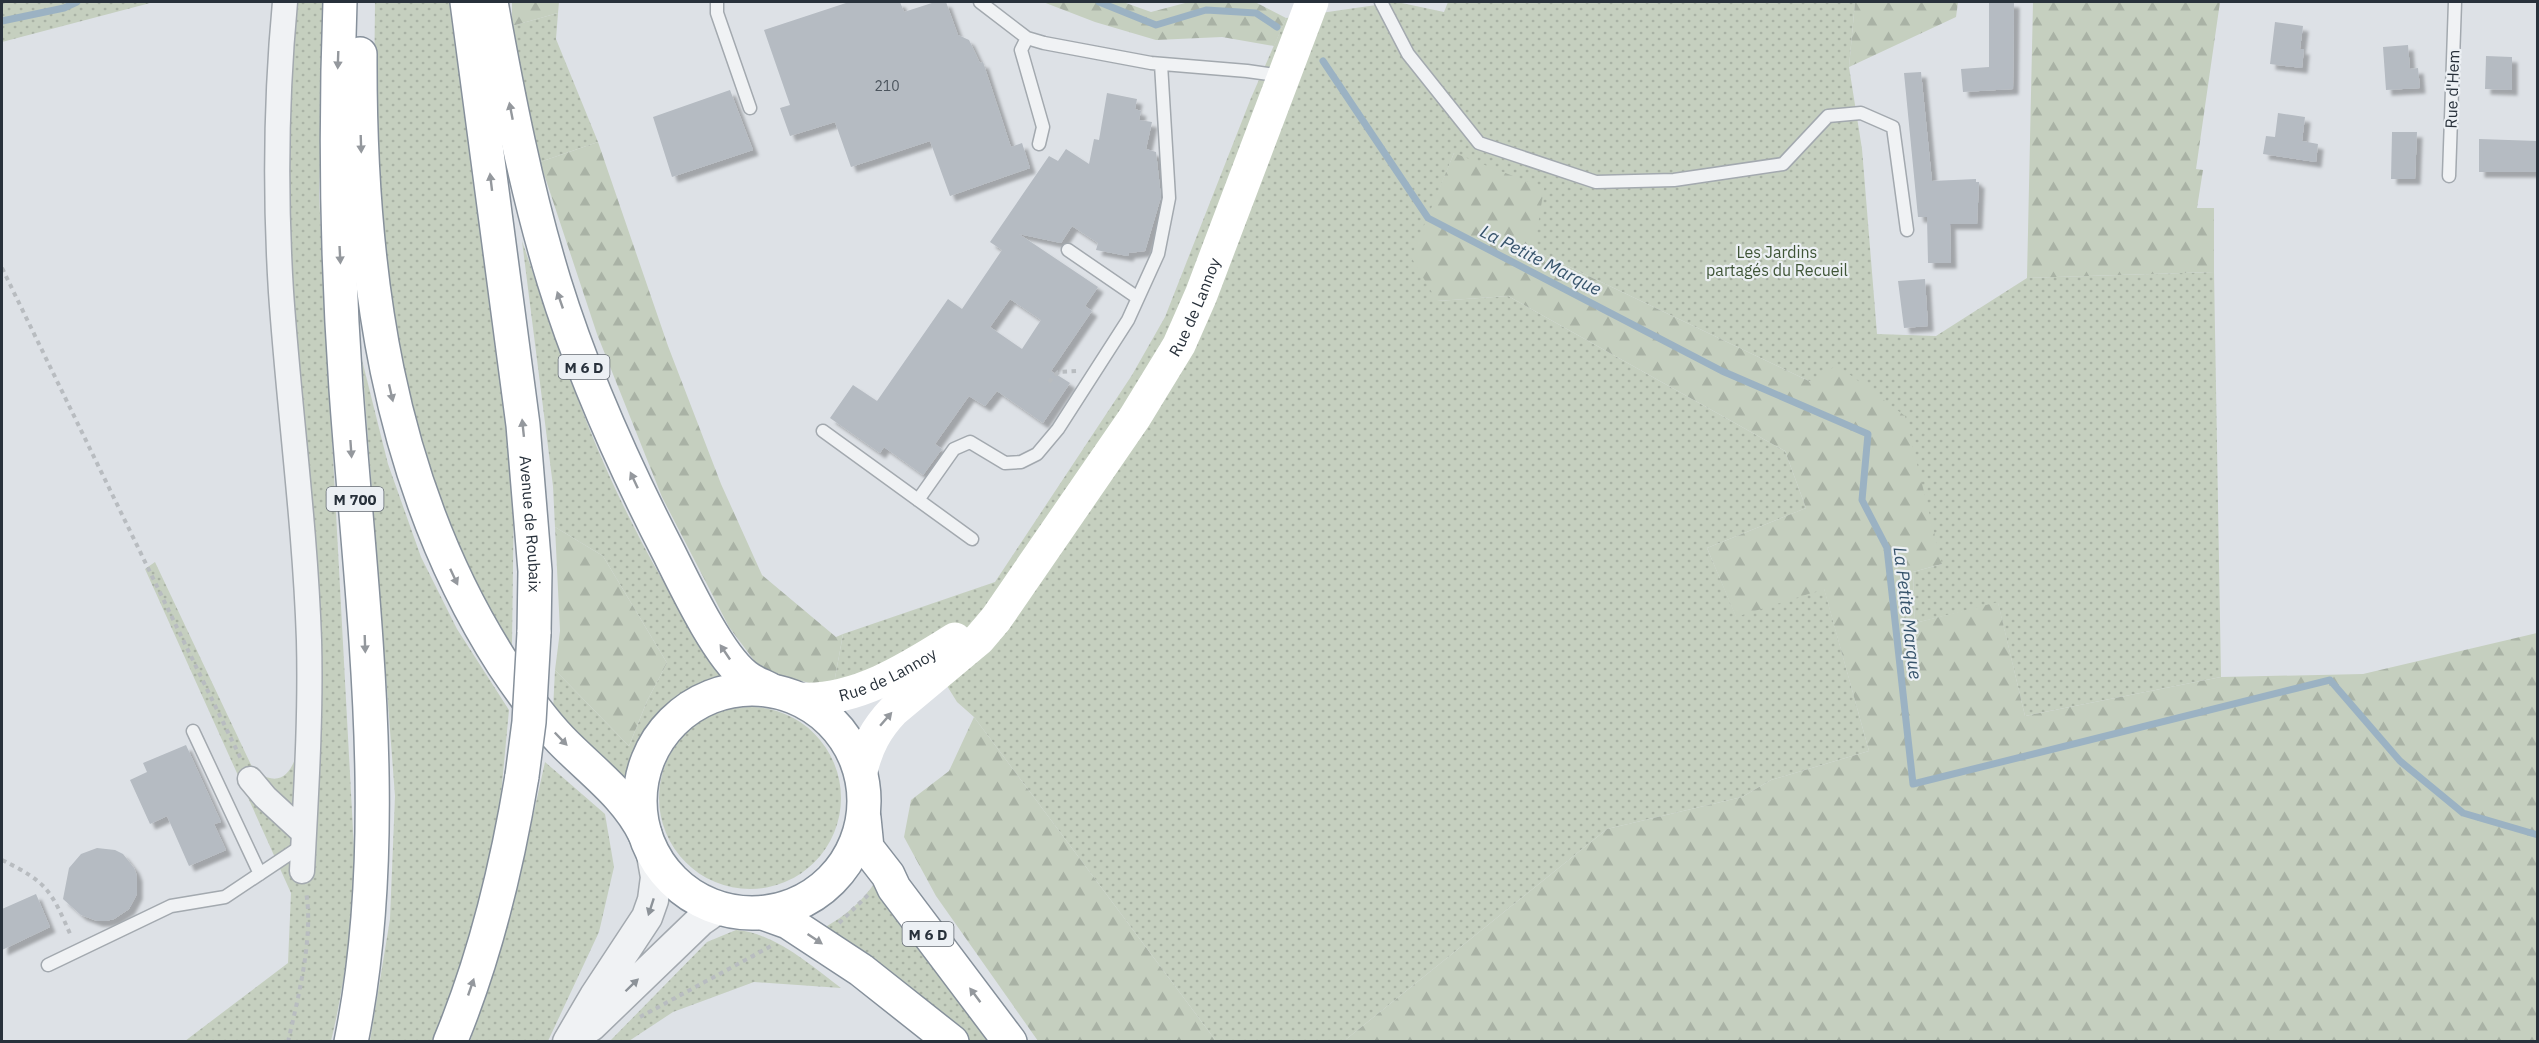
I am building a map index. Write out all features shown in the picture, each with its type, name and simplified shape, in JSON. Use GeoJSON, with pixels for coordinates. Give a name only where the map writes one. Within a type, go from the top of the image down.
{"type":"FeatureCollection","features":[{"type":"Feature","properties":{"kind":"main road","name":"M 700"},"geometry":{"type":"LineString","coordinates":[[340,2],[336,187],[346,387],[364,619],[373,813],[367,946],[351,1041]]}},
{"type":"Feature","properties":{"kind":"main road"},"geometry":{"type":"LineString","coordinates":[[360,2],[361,153],[368,256],[390,390],[418,492],[455,582],[479,625],[520,691],[562,740],[627,804],[666,873],[686,892],[723,909],[763,913],[789,922],[861,970],[952,1041]]}},
{"type":"Feature","properties":{"kind":"main road","name":"Avenue de Roubaix"},"geometry":{"type":"LineString","coordinates":[[450,1041],[476,973],[492,920],[522,776],[529,723],[534,633],[535,571],[524,436],[467,2]]}},
{"type":"Feature","properties":{"kind":"main road","name":"M 6 D"},"geometry":{"type":"LineString","coordinates":[[491,2],[532,205],[554,282],[587,373],[630,474],[693,599],[744,676],[769,689]]}},
{"type":"Feature","properties":{"kind":"main road","name":"Rue de Lannoy"},"geometry":{"type":"LineString","coordinates":[[861,771],[869,745],[881,723],[983,634],[996,619],[1135,417],[1179,345],[1201,295],[1312,2]]}},
{"type":"Feature","properties":{"kind":"main road","name":"Rue de Lannoy"},"geometry":{"type":"LineString","coordinates":[[800,699],[820,700],[853,693],[906,667],[960,636],[1004,600],[1019,583]]}},
{"type":"Feature","properties":{"kind":"main road"},"geometry":{"type":"LineString","coordinates":[[648,842],[640,802],[641,786],[649,755],[667,727],[691,706],[713,695],[737,689],[769,689],[814,706],[838,728],[848,741],[861,771],[865,802],[864,818],[855,847],[840,872],[830,883],[792,906],[763,913]]}},
{"type":"Feature","properties":{"kind":"main road","name":"M 6 D"},"geometry":{"type":"LineString","coordinates":[[864,818],[867,848],[888,875],[894,888],[1010,1041]]}},
{"type":"Feature","properties":{"kind":"street"},"geometry":{"type":"LineString","coordinates":[[285,2],[279,92],[278,210],[281,292],[299,484],[309,639],[309,762],[302,871]]}},
{"type":"Feature","properties":{"kind":"street"},"geometry":{"type":"LineString","coordinates":[[250,779],[303,839]]}},
{"type":"Feature","properties":{"kind":"street"},"geometry":{"type":"LineString","coordinates":[[568,1041],[589,1004],[647,917],[653,900],[656,877],[648,842]]}},
{"type":"Feature","properties":{"kind":"street"},"geometry":{"type":"LineString","coordinates":[[577,1041],[598,1017],[680,939],[706,916],[723,909]]}},
{"type":"Feature","properties":{"kind":"lane"},"geometry":{"type":"LineString","coordinates":[[717,2],[717,14],[750,108]]}},
{"type":"Feature","properties":{"kind":"lane"},"geometry":{"type":"LineString","coordinates":[[980,2],[1027,38],[1161,64],[1284,76]]}},
{"type":"Feature","properties":{"kind":"lane"},"geometry":{"type":"LineString","coordinates":[[1381,2],[1408,54],[1479,143],[1596,182],[1674,180],[1783,164],[1828,116],[1861,113],[1893,127],[1907,230]]}},
{"type":"Feature","properties":{"kind":"lane","name":"Rue d'Hem"},"geometry":{"type":"LineString","coordinates":[[2449,176],[2455,2]]}},
{"type":"Feature","properties":{"kind":"lane"},"geometry":{"type":"LineString","coordinates":[[1027,38],[1022,50],[1043,127],[1039,144]]}},
{"type":"Feature","properties":{"kind":"lane"},"geometry":{"type":"LineString","coordinates":[[918,500],[954,449],[970,442],[1005,462],[1022,462],[1037,454],[1058,429],[1128,320],[1158,254],[1169,198],[1161,64]]}},
{"type":"Feature","properties":{"kind":"lane"},"geometry":{"type":"LineString","coordinates":[[1068,250],[1138,298]]}},
{"type":"Feature","properties":{"kind":"lane"},"geometry":{"type":"LineString","coordinates":[[823,430],[972,539]]}},
{"type":"Feature","properties":{"kind":"lane"},"geometry":{"type":"LineString","coordinates":[[193,730],[260,874]]}},
{"type":"Feature","properties":{"kind":"lane"},"geometry":{"type":"LineString","coordinates":[[48,965],[171,906],[225,897],[260,874],[303,839]]}},
{"type":"Feature","properties":{"kind":"path"},"geometry":{"type":"LineString","coordinates":[[2,268],[250,779]]}},
{"type":"Feature","properties":{"kind":"path"},"geometry":{"type":"LineString","coordinates":[[1050,382],[1058,372],[1088,370],[1094,374]]}},
{"type":"Feature","properties":{"kind":"path"},"geometry":{"type":"LineString","coordinates":[[2,860],[39,881],[55,899],[77,951]]}},
{"type":"Feature","properties":{"kind":"path"},"geometry":{"type":"LineString","coordinates":[[288,1041],[303,977],[308,917],[302,871]]}},
{"type":"Feature","properties":{"kind":"path"},"geometry":{"type":"LineString","coordinates":[[634,1020],[777,943]]}},
{"type":"Feature","properties":{"kind":"green space"},"geometry":{"type":"Polygon","coordinates":[[[2,2],[154,2],[2,42],[2,2]]]}},
{"type":"Feature","properties":{"kind":"green space"},"geometry":{"type":"Polygon","coordinates":[[[273,2],[326,2],[319,195],[354,849],[351,922],[345,970],[331,1041],[185,1041],[288,963],[291,893],[145,569],[155,562],[253,769],[265,777],[275,779],[283,776],[294,762],[302,729],[294,508],[265,220],[273,2]]]}},
{"type":"Feature","properties":{"kind":"green space"},"geometry":{"type":"Polygon","coordinates":[[[375,2],[453,2],[514,487],[512,645],[485,610],[452,536],[416,420],[391,306],[377,207],[374,102],[375,2]]]}},
{"type":"Feature","properties":{"kind":"green space"},"geometry":{"type":"Polygon","coordinates":[[[512,2],[559,2],[558,13],[512,26],[512,2]]]}},
{"type":"Feature","properties":{"kind":"green space"},"geometry":{"type":"Polygon","coordinates":[[[1043,2],[1123,2],[1151,12],[1189,2],[1255,2],[1286,18],[1274,46],[1222,37],[1156,40],[1095,22],[1043,2]]]}},
{"type":"Feature","properties":{"kind":"green space","name":"Les Jardins partagés du Recueil"},"geometry":{"type":"Polygon","coordinates":[[[1397,2],[1444,12],[1448,2],[1855,2],[1849,67],[1862,149],[1877,334],[1936,336],[2027,278],[2214,272],[2221,677],[2025,716],[1998,603],[1915,623],[1913,572],[1942,564],[1811,382],[1534,250],[1454,153],[1436,198],[1437,301],[1508,296],[1785,451],[1806,508],[1707,548],[1736,616],[1824,588],[1869,751],[1771,780],[1742,797],[1607,829],[1344,1041],[1216,1041],[974,717],[957,702],[923,647],[833,689],[843,634],[995,582],[1132,375],[1165,317],[1251,98],[1286,18],[1397,2]]]}},
{"type":"Feature","properties":{"kind":"green space"},"geometry":{"type":"Polygon","coordinates":[[[1855,2],[1958,2],[1956,17],[1849,67],[1855,2]]]}},
{"type":"Feature","properties":{"kind":"green space"},"geometry":{"type":"Polygon","coordinates":[[[2033,2],[2220,2],[2196,169],[2203,170],[2197,208],[2214,208],[2214,272],[2027,278],[2033,2]]]}},
{"type":"Feature","properties":{"kind":"green space"},"geometry":{"type":"Polygon","coordinates":[[[558,13],[556,39],[598,142],[540,162],[512,26],[558,13]]]}},
{"type":"Feature","properties":{"kind":"green space"},"geometry":{"type":"Polygon","coordinates":[[[598,142],[668,346],[721,484],[762,575],[836,637],[843,634],[833,689],[762,671],[729,627],[662,497],[597,334],[540,162],[598,142]]]}},
{"type":"Feature","properties":{"kind":"green space"},"geometry":{"type":"Polygon","coordinates":[[[1454,153],[1544,188],[1534,250],[1811,382],[1837,365],[1905,416],[1942,564],[1913,572],[1915,623],[1998,602],[2025,716],[2221,677],[2363,674],[2537,633],[2537,1041],[1344,1041],[1607,829],[1742,797],[1771,780],[1869,751],[1824,589],[1736,617],[1707,548],[1806,508],[1785,451],[1508,296],[1437,301],[1411,257],[1454,153]]]}},
{"type":"Feature","properties":{"kind":"green space"},"geometry":{"type":"Polygon","coordinates":[[[522,241],[572,384],[615,489],[653,562],[721,677],[683,696],[661,713],[637,747],[625,782],[553,710],[555,670],[629,746],[647,701],[667,663],[603,556],[555,527],[553,486],[522,241]]]}},
{"type":"Feature","properties":{"kind":"green space"},"geometry":{"type":"Polygon","coordinates":[[[362,360],[388,464],[421,557],[457,629],[509,710],[498,827],[472,950],[433,1041],[370,1041],[390,919],[395,796],[362,360]]]}},
{"type":"Feature","properties":{"kind":"green space"},"geometry":{"type":"Polygon","coordinates":[[[555,527],[603,556],[667,663],[647,701],[629,746],[555,670],[560,631],[555,527]]]}},
{"type":"Feature","properties":{"kind":"green space"},"geometry":{"type":"Polygon","coordinates":[[[750,707],[785,714],[814,734],[834,763],[841,798],[834,833],[814,862],[785,882],[750,889],[715,882],[686,862],[666,833],[659,798],[666,763],[686,734],[715,714],[750,707]]]}},
{"type":"Feature","properties":{"kind":"green space"},"geometry":{"type":"Polygon","coordinates":[[[974,717],[1216,1041],[1038,1041],[936,896],[904,837],[911,800],[949,771],[974,717]]]}},
{"type":"Feature","properties":{"kind":"green space"},"geometry":{"type":"Polygon","coordinates":[[[545,762],[605,814],[614,867],[599,932],[548,1041],[470,1042],[518,884],[545,762]]]}},
{"type":"Feature","properties":{"kind":"green space"},"geometry":{"type":"Polygon","coordinates":[[[876,881],[992,1041],[968,1041],[824,928],[853,907],[876,881]]]}},
{"type":"Feature","properties":{"kind":"green space"},"geometry":{"type":"Polygon","coordinates":[[[736,930],[750,932],[778,944],[841,988],[754,982],[673,1012],[629,1041],[610,1041],[707,942],[736,930]]]}},
{"type":"Feature","properties":{"kind":"building"},"geometry":{"type":"Polygon","coordinates":[[[849,2],[900,2],[904,12],[935,2],[946,2],[958,35],[969,40],[980,63],[983,62],[1011,147],[1022,143],[1030,168],[950,196],[930,141],[851,167],[835,122],[790,136],[780,108],[790,105],[764,30],[849,2]]]}},
{"type":"Feature","properties":{"kind":"building"},"geometry":{"type":"Polygon","coordinates":[[[1989,2],[2014,2],[2013,89],[1963,92],[1961,69],[1989,67],[1989,2]]]}},
{"type":"Feature","properties":{"kind":"building"},"geometry":{"type":"Polygon","coordinates":[[[2275,22],[2303,26],[2300,49],[2304,49],[2302,68],[2270,64],[2275,22]]]}},
{"type":"Feature","properties":{"kind":"building"},"geometry":{"type":"Polygon","coordinates":[[[2408,45],[2410,69],[2418,68],[2420,88],[2386,90],[2383,47],[2408,45]]]}},
{"type":"Feature","properties":{"kind":"building"},"geometry":{"type":"Polygon","coordinates":[[[2486,56],[2512,57],[2512,90],[2485,89],[2486,56]]]}},
{"type":"Feature","properties":{"kind":"building"},"geometry":{"type":"Polygon","coordinates":[[[1921,72],[1932,181],[1976,179],[1976,182],[1979,182],[1977,224],[1950,224],[1951,263],[1928,263],[1927,217],[1918,217],[1904,73],[1921,72]]]}},
{"type":"Feature","properties":{"kind":"building"},"geometry":{"type":"Polygon","coordinates":[[[730,90],[753,150],[672,177],[653,117],[730,90]]]}},
{"type":"Feature","properties":{"kind":"building"},"geometry":{"type":"Polygon","coordinates":[[[1107,93],[1137,99],[1135,109],[1141,111],[1139,120],[1152,122],[1146,149],[1156,152],[1161,197],[1145,251],[1129,253],[1128,256],[1096,250],[1098,243],[1072,226],[1061,243],[1019,234],[1098,287],[1085,306],[1092,311],[1051,371],[1070,383],[1043,423],[997,391],[985,406],[969,396],[935,444],[942,449],[923,475],[884,447],[880,453],[830,418],[853,385],[877,401],[948,299],[962,309],[1002,250],[990,242],[1049,156],[1058,161],[1066,149],[1089,164],[1094,139],[1099,140],[1107,93]],[[1010,299],[990,327],[1022,349],[1041,320],[1010,299]]]}},
{"type":"Feature","properties":{"kind":"building"},"geometry":{"type":"Polygon","coordinates":[[[2278,113],[2305,117],[2302,141],[2318,144],[2316,162],[2263,154],[2266,136],[2275,137],[2278,113]]]}},
{"type":"Feature","properties":{"kind":"building"},"geometry":{"type":"Polygon","coordinates":[[[2392,132],[2417,132],[2415,179],[2391,179],[2392,132]]]}},
{"type":"Feature","properties":{"kind":"building"},"geometry":{"type":"Polygon","coordinates":[[[2479,139],[2538,141],[2538,172],[2479,172],[2479,139]]]}},
{"type":"Feature","properties":{"kind":"building"},"geometry":{"type":"Polygon","coordinates":[[[1925,279],[1928,326],[1904,328],[1898,281],[1925,279]]]}},
{"type":"Feature","properties":{"kind":"building"},"geometry":{"type":"Polygon","coordinates":[[[186,745],[221,822],[214,824],[226,850],[189,866],[167,816],[150,824],[130,780],[147,772],[143,763],[186,745]]]}},
{"type":"Feature","properties":{"kind":"building"},"geometry":{"type":"Polygon","coordinates":[[[97,848],[115,850],[123,854],[137,876],[137,894],[129,909],[114,919],[106,921],[97,921],[81,915],[63,899],[69,868],[81,854],[97,848]]]}},
{"type":"Feature","properties":{"kind":"building"},"geometry":{"type":"Polygon","coordinates":[[[36,894],[50,927],[2,950],[2,909],[36,894]]]}},
{"type":"Feature","properties":{"kind":"waterway","name":"La Petite Marque"},"geometry":{"type":"LineString","coordinates":[[2,21],[64,8],[77,2]]}},
{"type":"Feature","properties":{"kind":"waterway","name":"La Petite Marque"},"geometry":{"type":"LineString","coordinates":[[1099,2],[1156,25],[1206,10],[1256,13],[1277,27]]}},
{"type":"Feature","properties":{"kind":"waterway","name":"La Petite Marque"},"geometry":{"type":"LineString","coordinates":[[1323,61],[1428,218],[1722,371],[1868,434],[1862,500],[1887,548],[1913,784],[2330,680],[2400,761],[2463,813],[2538,835]]}}]}
